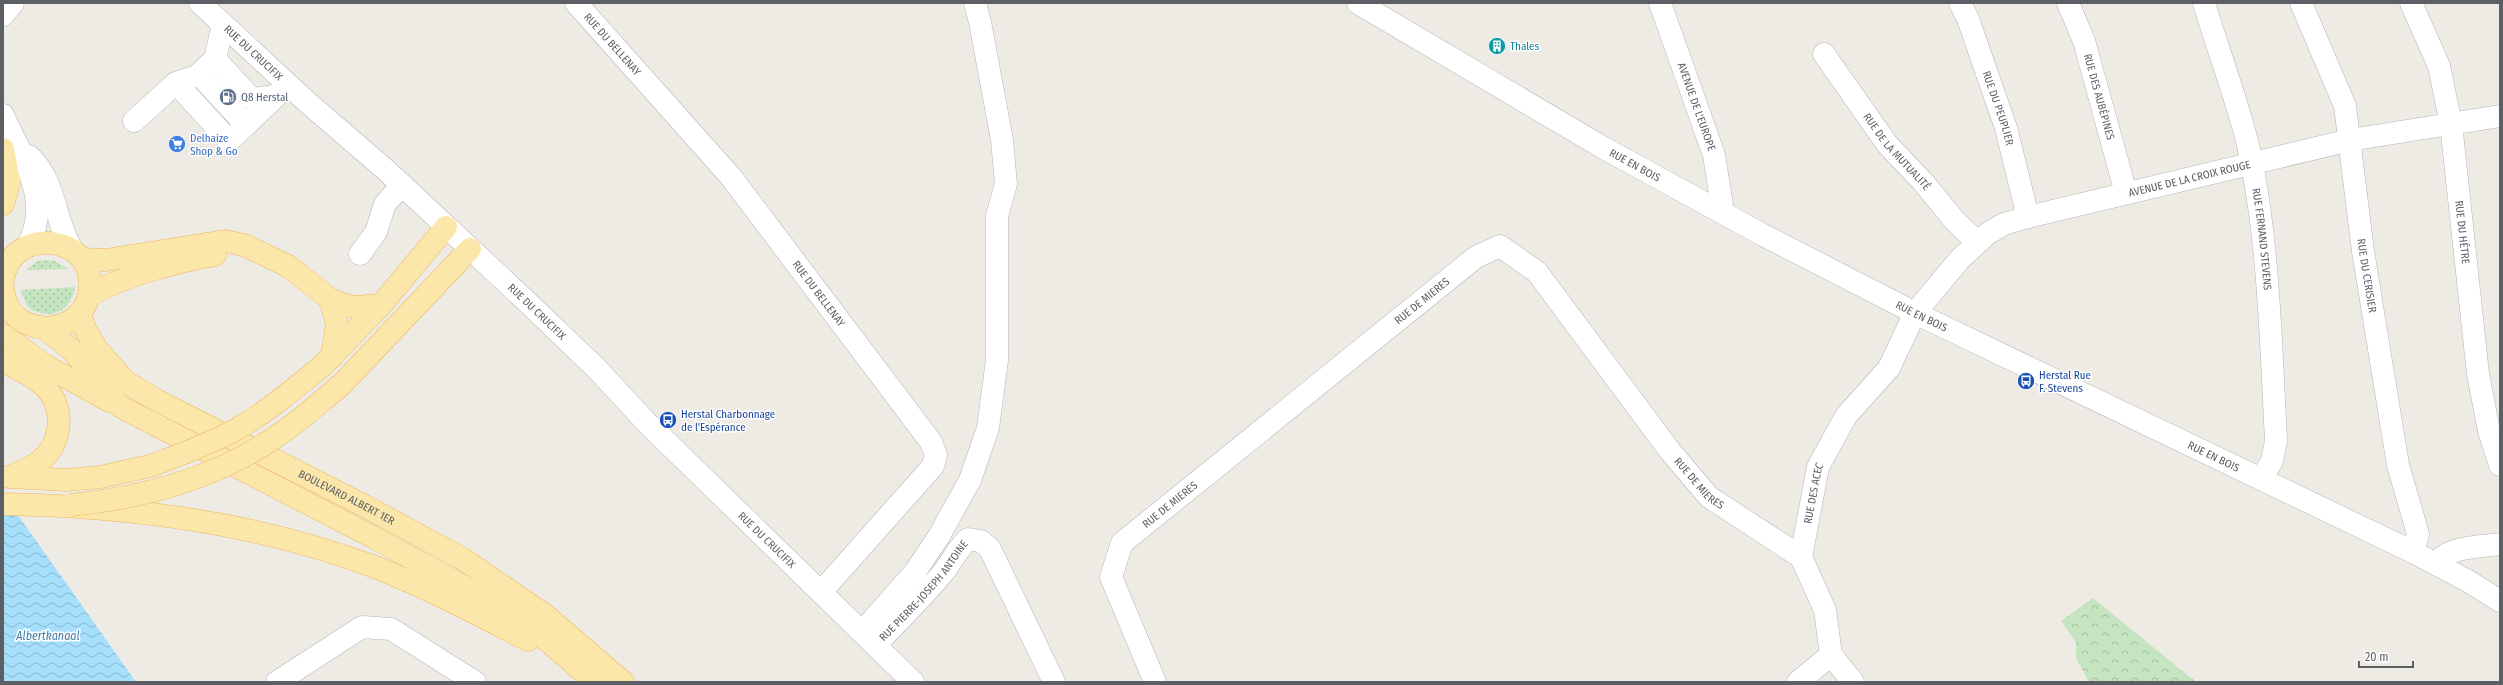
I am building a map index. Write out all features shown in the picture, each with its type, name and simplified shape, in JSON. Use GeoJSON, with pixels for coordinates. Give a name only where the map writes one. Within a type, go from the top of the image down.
{"type":"FeatureCollection","features":[{"type":"Feature","properties":{"kind":"main road"},"geometry":{"type":"LineString","coordinates":[[3,204],[9,182],[11,148]]}},
{"type":"Feature","properties":{"kind":"main road"},"geometry":{"type":"LineString","coordinates":[[6,477],[66,480],[100,477],[150,466],[235,430],[278,402],[327,362],[380,305],[446,227]]}},
{"type":"Feature","properties":{"kind":"main road"},"geometry":{"type":"LineString","coordinates":[[5,269],[16,253],[28,245],[49,242],[61,244],[77,255],[106,260],[225,241],[244,245],[288,266],[330,299],[354,307],[380,305]]}},
{"type":"Feature","properties":{"kind":"main road"},"geometry":{"type":"LineString","coordinates":[[3,504],[70,505],[102,502],[164,488],[224,465],[274,439],[341,385],[470,249]]}},
{"type":"Feature","properties":{"kind":"main road","name":"BOULEVARD ALBERT 1ER"},"geometry":{"type":"LineString","coordinates":[[77,255],[89,277],[85,304],[84,328],[96,348],[125,381],[158,401],[365,506],[464,559],[545,615],[623,682]]}},
{"type":"Feature","properties":{"kind":"main road"},"geometry":{"type":"LineString","coordinates":[[3,290],[8,308],[18,319],[31,326],[45,329],[64,325],[85,304],[108,286],[204,257],[220,255],[267,256]]}},
{"type":"Feature","properties":{"kind":"main road"},"geometry":{"type":"LineString","coordinates":[[327,362],[337,324],[330,299]]}},
{"type":"Feature","properties":{"kind":"main road"},"geometry":{"type":"LineString","coordinates":[[45,329],[72,349],[121,407]]}},
{"type":"Feature","properties":{"kind":"main road"},"geometry":{"type":"LineString","coordinates":[[3,335],[74,383],[446,576],[523,623],[578,667],[594,682]]}},
{"type":"Feature","properties":{"kind":"main road"},"geometry":{"type":"LineString","coordinates":[[3,361],[37,380],[46,388],[57,407],[59,418],[56,438],[47,454],[30,467],[6,477]]}},
{"type":"Feature","properties":{"kind":"main road"},"geometry":{"type":"LineString","coordinates":[[70,505],[186,520],[282,539],[361,562],[431,591],[578,667]]}},
{"type":"Feature","properties":{"kind":"street"},"geometry":{"type":"LineString","coordinates":[[3,9],[6,3]]}},
{"type":"Feature","properties":{"kind":"street"},"geometry":{"type":"LineString","coordinates":[[3,15],[13,3]]}},
{"type":"Feature","properties":{"kind":"street","name":"RUE DU CRUCIFIX"},"geometry":{"type":"LineString","coordinates":[[200,3],[223,24],[282,90],[402,185],[597,369],[624,400],[869,639]]}},
{"type":"Feature","properties":{"kind":"street","name":"RUE DU BELLENAY"},"geometry":{"type":"LineString","coordinates":[[576,3],[731,177],[931,442],[936,455],[933,466],[821,592]]}},
{"type":"Feature","properties":{"kind":"street"},"geometry":{"type":"LineString","coordinates":[[869,639],[939,536],[970,480],[988,428],[997,360],[997,216],[1006,184],[1002,140],[974,3]]}},
{"type":"Feature","properties":{"kind":"street","name":"RUE EN BOIS"},"geometry":{"type":"LineString","coordinates":[[1358,3],[1602,147],[1915,313],[2413,552],[2468,580],[2500,601]]}},
{"type":"Feature","properties":{"kind":"street","name":"AVENUE DE L'EUROPE"},"geometry":{"type":"LineString","coordinates":[[1660,3],[1714,155],[1723,212]]}},
{"type":"Feature","properties":{"kind":"street","name":"RUE DU PEUPLIER"},"geometry":{"type":"LineString","coordinates":[[1960,3],[1968,19],[2006,128],[2028,217]]}},
{"type":"Feature","properties":{"kind":"street","name":"RUE DES AUBÉPINES"},"geometry":{"type":"LineString","coordinates":[[2068,3],[2084,41],[2126,193]]}},
{"type":"Feature","properties":{"kind":"street","name":"RUE FERNAND STEVENS"},"geometry":{"type":"LineString","coordinates":[[2204,3],[2251,163],[2264,259],[2276,441],[2272,461],[2262,479]]}},
{"type":"Feature","properties":{"kind":"street","name":"RUE DU CERISIER"},"geometry":{"type":"LineString","coordinates":[[2301,3],[2345,106],[2363,251],[2398,465],[2418,534],[2413,552]]}},
{"type":"Feature","properties":{"kind":"street","name":"RUE DU HÊTRE"},"geometry":{"type":"LineString","coordinates":[[2411,3],[2439,66],[2451,124],[2478,374],[2489,431],[2500,465]]}},
{"type":"Feature","properties":{"kind":"street"},"geometry":{"type":"LineString","coordinates":[[134,121],[176,83],[199,74],[215,59],[223,24]]}},
{"type":"Feature","properties":{"kind":"street","name":"RUE DE LA MUTUALITÉ"},"geometry":{"type":"LineString","coordinates":[[1824,54],[1888,144],[1923,182],[1955,221],[1977,242]]}},
{"type":"Feature","properties":{"kind":"street"},"geometry":{"type":"LineString","coordinates":[[215,59],[252,99],[282,90]]}},
{"type":"Feature","properties":{"kind":"street"},"geometry":{"type":"LineString","coordinates":[[199,74],[246,125]]}},
{"type":"Feature","properties":{"kind":"street"},"geometry":{"type":"LineString","coordinates":[[176,83],[229,141],[282,90]]}},
{"type":"Feature","properties":{"kind":"street"},"geometry":{"type":"LineString","coordinates":[[3,114],[11,148],[35,191],[39,212],[37,225],[28,245]]}},
{"type":"Feature","properties":{"kind":"street","name":"AVENUE DE LA CROIX ROUGE"},"geometry":{"type":"LineString","coordinates":[[1915,313],[1960,259],[1977,242],[2004,224],[2126,193],[2350,140],[2500,116]]}},
{"type":"Feature","properties":{"kind":"street"},"geometry":{"type":"LineString","coordinates":[[11,148],[38,164],[48,182],[61,227],[77,255]]}},
{"type":"Feature","properties":{"kind":"street"},"geometry":{"type":"LineString","coordinates":[[360,254],[376,232],[385,204],[402,185]]}},
{"type":"Feature","properties":{"kind":"street","name":"RUE DE MIERES"},"geometry":{"type":"LineString","coordinates":[[1155,682],[1111,576],[1122,543],[1476,257],[1500,246],[1537,272],[1670,452],[1709,497],[1801,557]]}},
{"type":"Feature","properties":{"kind":"street","name":"RUE DES ACEC"},"geometry":{"type":"LineString","coordinates":[[1801,557],[1818,467],[1846,416],[1889,368],[1915,313]]}},
{"type":"Feature","properties":{"kind":"street","name":"RUE PIERRE-JOSEPH ANTOINE"},"geometry":{"type":"LineString","coordinates":[[913,682],[869,639],[920,600],[954,560],[961,546],[968,539],[981,541],[990,550],[1054,682]]}},
{"type":"Feature","properties":{"kind":"street"},"geometry":{"type":"LineString","coordinates":[[2436,564],[2440,557],[2456,551],[2500,544]]}},
{"type":"Feature","properties":{"kind":"street"},"geometry":{"type":"LineString","coordinates":[[2468,580],[2470,567],[2481,554],[2500,547]]}},
{"type":"Feature","properties":{"kind":"street"},"geometry":{"type":"LineString","coordinates":[[1801,557],[1825,610],[1831,655],[1852,682]]}},
{"type":"Feature","properties":{"kind":"street"},"geometry":{"type":"LineString","coordinates":[[277,682],[362,627],[391,629],[475,682]]}},
{"type":"Feature","properties":{"kind":"street"},"geometry":{"type":"LineString","coordinates":[[1798,682],[1831,655]]}},
{"type":"Feature","properties":{"kind":"green space"},"geometry":{"type":"Polygon","coordinates":[[[38,261],[55,261],[68,269],[26,270],[38,261]]]}},
{"type":"Feature","properties":{"kind":"green space"},"geometry":{"type":"Polygon","coordinates":[[[75,287],[73,296],[69,303],[58,312],[51,314],[44,314],[28,307],[20,290],[75,287]]]}},
{"type":"Feature","properties":{"kind":"green space"},"geometry":{"type":"Polygon","coordinates":[[[2093,598],[2196,682],[2089,682],[2076,658],[2076,642],[2061,621],[2093,598]]]}},
{"type":"Feature","properties":{"kind":"water","name":"Albertkanaal"},"geometry":{"type":"Polygon","coordinates":[[[3,494],[136,682],[3,682],[3,494]]]}},
{"type":"Feature","properties":{"kind":"place","name":"Thales"},"geometry":{"type":"Point","coordinates":[1497,46]}},
{"type":"Feature","properties":{"kind":"place","name":"Q8 Herstal"},"geometry":{"type":"Point","coordinates":[228,97]}},
{"type":"Feature","properties":{"kind":"place","name":"Delhaize Shop & Go"},"geometry":{"type":"Point","coordinates":[177,144]}},
{"type":"Feature","properties":{"kind":"place","name":"Herstal Rue F. Stevens"},"geometry":{"type":"Point","coordinates":[2026,381]}},
{"type":"Feature","properties":{"kind":"place","name":"Herstal Charbonnage de l'Espérance"},"geometry":{"type":"Point","coordinates":[668,420]}}]}
